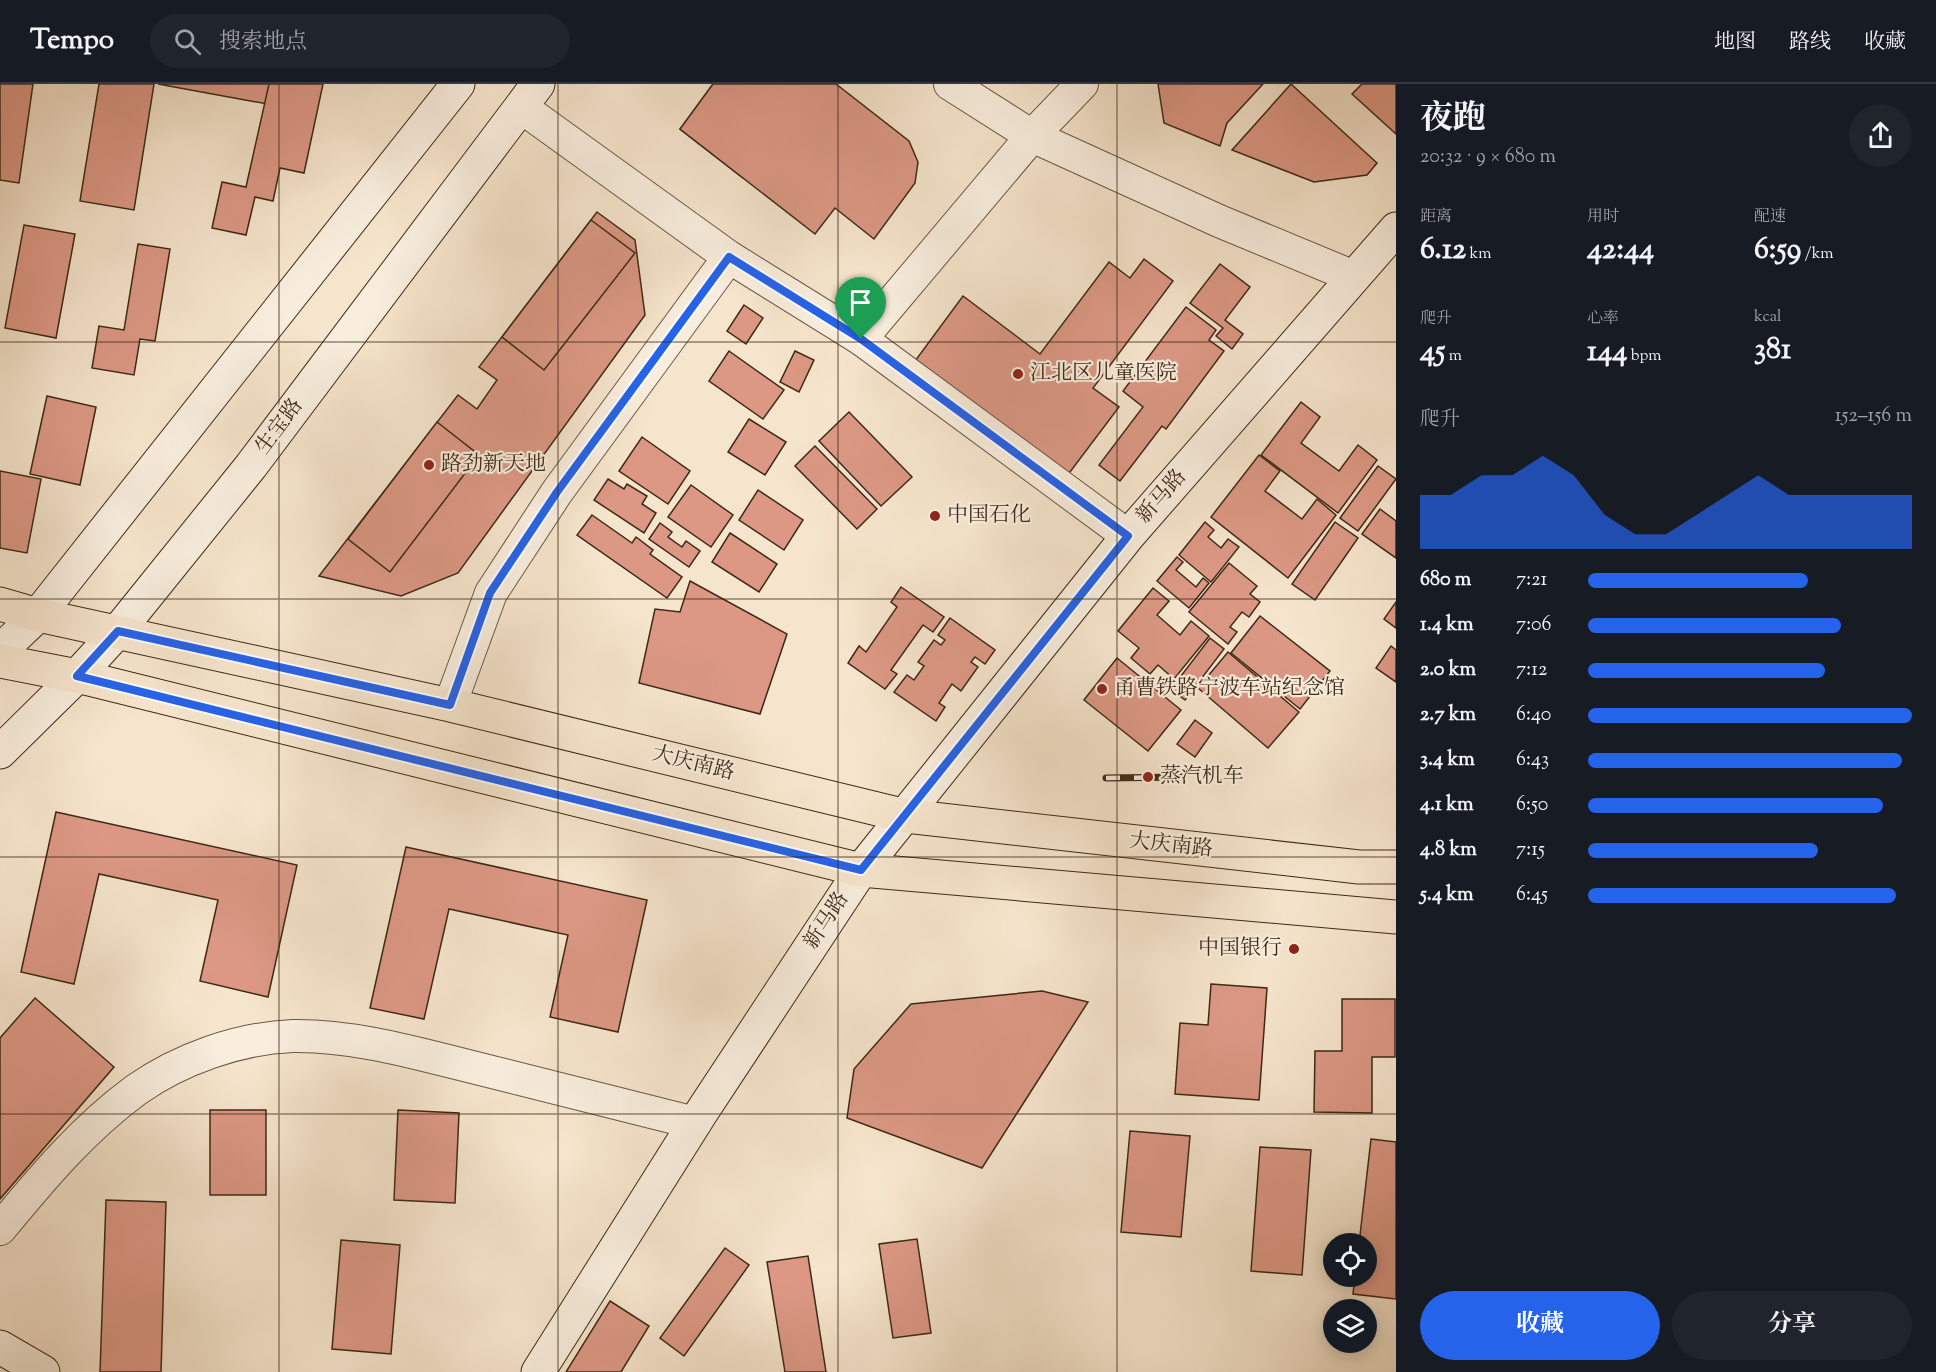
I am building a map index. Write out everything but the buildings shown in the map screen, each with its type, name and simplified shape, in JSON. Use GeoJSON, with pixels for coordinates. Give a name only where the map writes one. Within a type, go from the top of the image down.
{"type":"FeatureCollection","features":[{"type":"Feature","properties":{"kind":"main road"},"geometry":{"type":"LineString","coordinates":[[0,651],[38,615],[458,84]]}},
{"type":"Feature","properties":{"kind":"main road","name":"生宝路"},"geometry":{"type":"LineString","coordinates":[[0,752],[77,676],[118,631],[250,466],[530,96]]}},
{"type":"Feature","properties":{"kind":"main road","name":"新马路"},"geometry":{"type":"LineString","coordinates":[[538,1372],[695,1123],[861,870],[1128,536],[1396,229]]}},
{"type":"Feature","properties":{"kind":"main road","name":"大庆南路"},"geometry":{"type":"LineString","coordinates":[[0,603],[38,615],[450,705],[906,816],[1359,867],[1396,867]]}},
{"type":"Feature","properties":{"kind":"main road"},"geometry":{"type":"LineString","coordinates":[[0,661],[77,676],[861,870],[1396,917]]}},
{"type":"Feature","properties":{"kind":"main road"},"geometry":{"type":"LineString","coordinates":[[0,1347],[42,1372]]}},
{"type":"Feature","properties":{"kind":"street"},"geometry":{"type":"LineString","coordinates":[[950,84],[1032,136],[1219,221],[1354,277]]}},
{"type":"Feature","properties":{"kind":"street"},"geometry":{"type":"LineString","coordinates":[[861,339],[1032,136],[1082,84]]}},
{"type":"Feature","properties":{"kind":"street"},"geometry":{"type":"LineString","coordinates":[[530,96],[729,257],[861,339],[1128,536]]}},
{"type":"Feature","properties":{"kind":"street"},"geometry":{"type":"LineString","coordinates":[[450,705],[490,593],[557,492],[729,257]]}},
{"type":"Feature","properties":{"kind":"street"},"geometry":{"type":"LineString","coordinates":[[0,1228],[79,1138],[138,1089],[213,1051],[252,1041],[291,1036],[331,1037],[426,1056],[695,1123]]}},
{"type":"Feature","properties":{"kind":"railway"},"geometry":{"type":"LineString","coordinates":[[1106,778],[1183,777]]}},
{"type":"Feature","properties":{"kind":"place","name":"江北区儿童医院"},"geometry":{"type":"Point","coordinates":[1018,374]}},
{"type":"Feature","properties":{"kind":"place","name":"路劲新天地"},"geometry":{"type":"Point","coordinates":[429,465]}},
{"type":"Feature","properties":{"kind":"place","name":"中国石化"},"geometry":{"type":"Point","coordinates":[935,516]}},
{"type":"Feature","properties":{"kind":"place","name":"甬曹铁路宁波车站纪念馆"},"geometry":{"type":"Point","coordinates":[1102,689]}},
{"type":"Feature","properties":{"kind":"place","name":"蒸汽机车"},"geometry":{"type":"Point","coordinates":[1148,777]}},
{"type":"Feature","properties":{"kind":"place","name":"中国银行"},"geometry":{"type":"Point","coordinates":[1294,949]}},
{"type":"Feature","properties":{"kind":"route"},"geometry":{"type":"LineString","coordinates":[[729,257],[861,339],[1128,536],[861,870],[77,676],[118,631],[450,705],[490,593],[557,492],[729,257]]}}]}
